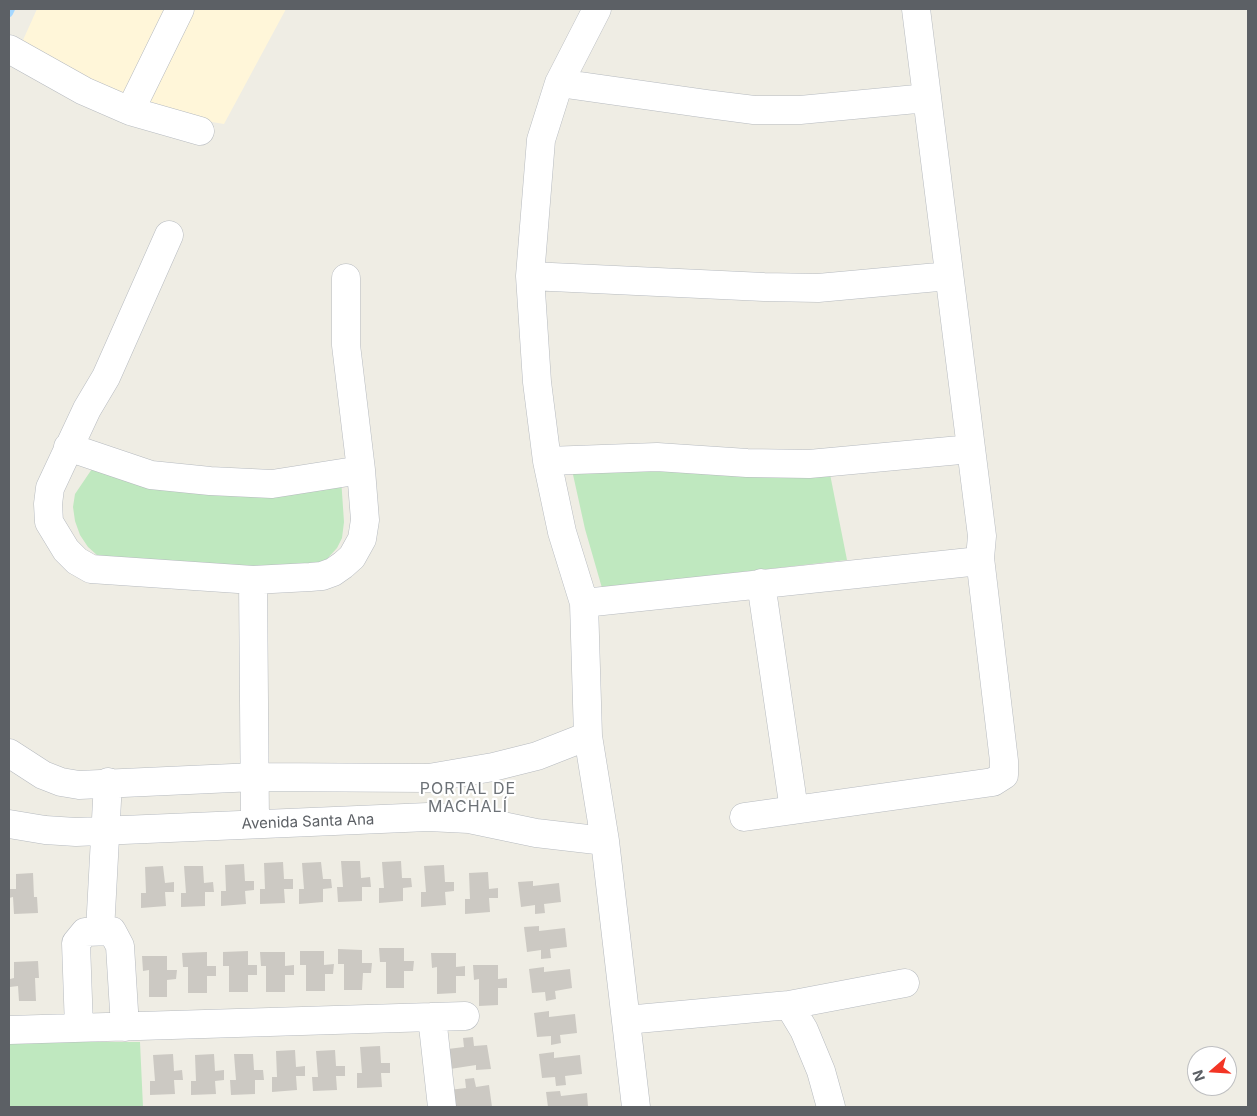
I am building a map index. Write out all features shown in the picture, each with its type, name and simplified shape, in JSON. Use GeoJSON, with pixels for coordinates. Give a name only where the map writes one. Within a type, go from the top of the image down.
{"type":"FeatureCollection","features":[{"type":"Feature","properties":{"kind":"street"},"geometry":{"type":"LineString","coordinates":[[130,111],[180,9]]}},
{"type":"Feature","properties":{"kind":"street"},"geometry":{"type":"LineString","coordinates":[[597,9],[559,83],[541,140],[530,276],[537,382],[547,461],[562,532],[584,603],[588,736],[605,841],[636,1107]]}},
{"type":"Feature","properties":{"kind":"street"},"geometry":{"type":"LineString","coordinates":[[744,816],[994,782],[1004,775],[980,558],[982,536],[916,9]]}},
{"type":"Feature","properties":{"kind":"street"},"geometry":{"type":"LineString","coordinates":[[9,49],[84,91],[130,111],[200,131]]}},
{"type":"Feature","properties":{"kind":"street"},"geometry":{"type":"LineString","coordinates":[[559,83],[754,110],[800,110],[927,98]]}},
{"type":"Feature","properties":{"kind":"street"},"geometry":{"type":"LineString","coordinates":[[169,235],[106,377],[87,409],[50,488],[48,504],[49,522],[66,550],[77,561],[91,569],[253,580],[322,576],[343,565],[352,557],[362,539],[365,520],[346,345],[346,278]]}},
{"type":"Feature","properties":{"kind":"street"},"geometry":{"type":"LineString","coordinates":[[530,276],[818,288],[949,276]]}},
{"type":"Feature","properties":{"kind":"street"},"geometry":{"type":"LineString","coordinates":[[68,447],[151,475],[210,481],[272,484],[361,470]]}},
{"type":"Feature","properties":{"kind":"street"},"geometry":{"type":"LineString","coordinates":[[547,461],[657,457],[747,463],[809,464],[971,449]]}},
{"type":"Feature","properties":{"kind":"street"},"geometry":{"type":"LineString","coordinates":[[584,603],[970,562],[980,558]]}},
{"type":"Feature","properties":{"kind":"street"},"geometry":{"type":"LineString","coordinates":[[253,580],[255,824]]}},
{"type":"Feature","properties":{"kind":"street"},"geometry":{"type":"LineString","coordinates":[[761,583],[794,810]]}},
{"type":"Feature","properties":{"kind":"street"},"geometry":{"type":"LineString","coordinates":[[9,753],[43,775],[61,782],[79,785],[108,782],[255,777],[429,778],[493,767],[537,756],[588,736]]}},
{"type":"Feature","properties":{"kind":"street"},"geometry":{"type":"LineString","coordinates":[[100,931],[108,782]]}},
{"type":"Feature","properties":{"kind":"street","name":"Avenida Santa Ana"},"geometry":{"type":"LineString","coordinates":[[9,824],[45,830],[76,832],[428,817],[469,819],[536,833],[605,841]]}},
{"type":"Feature","properties":{"kind":"street"},"geometry":{"type":"LineString","coordinates":[[79,1028],[76,943],[85,932],[100,931],[112,931],[120,946],[125,1027]]}},
{"type":"Feature","properties":{"kind":"street"},"geometry":{"type":"LineString","coordinates":[[626,1020],[788,1005],[905,983]]}},
{"type":"Feature","properties":{"kind":"street"},"geometry":{"type":"LineString","coordinates":[[788,1005],[804,1030],[821,1071],[831,1107]]}},
{"type":"Feature","properties":{"kind":"street"},"geometry":{"type":"LineString","coordinates":[[9,1030],[465,1016]]}},
{"type":"Feature","properties":{"kind":"street"},"geometry":{"type":"LineString","coordinates":[[432,1017],[442,1107]]}},
{"type":"Feature","properties":{"kind":"shaded area"},"geometry":{"type":"Polygon","coordinates":[[[37,9],[286,9],[224,124],[182,117],[129,104],[19,49],[37,9]]]}},
{"type":"Feature","properties":{"kind":"green space"},"geometry":{"type":"Polygon","coordinates":[[[96,463],[341,478],[344,522],[342,538],[337,548],[326,560],[297,570],[98,556],[88,547],[80,535],[73,507],[75,494],[96,463]]]}},
{"type":"Feature","properties":{"kind":"green space"},"geometry":{"type":"Polygon","coordinates":[[[829,469],[847,560],[602,588],[585,529],[572,470],[829,469]]]}},
{"type":"Feature","properties":{"kind":"green space"},"geometry":{"type":"Polygon","coordinates":[[[9,1042],[140,1042],[143,1107],[9,1107],[9,1042]]]}},
{"type":"Feature","properties":{"kind":"building"},"geometry":{"type":"Polygon","coordinates":[[[341,861],[360,861],[361,878],[370,877],[371,887],[362,887],[362,901],[338,902],[337,887],[343,887],[341,861]]]}},
{"type":"Feature","properties":{"kind":"building"},"geometry":{"type":"Polygon","coordinates":[[[401,861],[402,878],[411,878],[412,887],[403,888],[403,901],[379,903],[379,888],[384,888],[382,862],[401,861]]]}},
{"type":"Feature","properties":{"kind":"building"},"geometry":{"type":"Polygon","coordinates":[[[283,862],[284,879],[293,879],[293,889],[284,889],[285,903],[260,904],[260,889],[265,889],[264,863],[283,862]]]}},
{"type":"Feature","properties":{"kind":"building"},"geometry":{"type":"Polygon","coordinates":[[[321,862],[323,879],[331,879],[332,888],[323,889],[323,902],[299,904],[299,889],[304,889],[302,863],[321,862]]]}},
{"type":"Feature","properties":{"kind":"building"},"geometry":{"type":"Polygon","coordinates":[[[244,864],[245,881],[254,881],[254,890],[245,891],[246,904],[221,906],[221,891],[226,891],[225,865],[244,864]]]}},
{"type":"Feature","properties":{"kind":"building"},"geometry":{"type":"Polygon","coordinates":[[[444,865],[445,882],[454,882],[454,891],[445,892],[446,905],[421,907],[421,892],[426,892],[424,866],[444,865]]]}},
{"type":"Feature","properties":{"kind":"building"},"geometry":{"type":"Polygon","coordinates":[[[163,866],[165,883],[174,882],[174,892],[165,892],[166,906],[141,908],[141,893],[146,893],[145,867],[163,866]]]}},
{"type":"Feature","properties":{"kind":"building"},"geometry":{"type":"Polygon","coordinates":[[[184,866],[203,866],[204,883],[213,882],[214,892],[205,892],[205,906],[181,907],[181,893],[186,893],[184,866]]]}},
{"type":"Feature","properties":{"kind":"building"},"geometry":{"type":"Polygon","coordinates":[[[488,872],[489,889],[498,888],[498,898],[489,898],[490,912],[465,914],[465,899],[470,899],[469,873],[488,872]]]}},
{"type":"Feature","properties":{"kind":"building"},"geometry":{"type":"Polygon","coordinates":[[[33,873],[34,897],[37,897],[38,913],[14,914],[13,897],[9,898],[9,889],[16,889],[16,874],[33,873]]]}},
{"type":"Feature","properties":{"kind":"building"},"geometry":{"type":"Polygon","coordinates":[[[533,881],[533,886],[559,883],[561,902],[544,904],[545,913],[535,914],[535,905],[521,907],[518,882],[533,881]]]}},
{"type":"Feature","properties":{"kind":"building"},"geometry":{"type":"Polygon","coordinates":[[[539,926],[539,931],[565,928],[567,947],[550,949],[551,958],[541,959],[541,950],[527,952],[524,927],[539,926]]]}},
{"type":"Feature","properties":{"kind":"building"},"geometry":{"type":"Polygon","coordinates":[[[379,948],[404,948],[404,961],[414,961],[413,971],[404,971],[404,988],[386,988],[386,962],[380,962],[379,948]]]}},
{"type":"Feature","properties":{"kind":"building"},"geometry":{"type":"Polygon","coordinates":[[[338,949],[362,950],[362,963],[372,963],[371,973],[363,973],[362,990],[344,990],[344,964],[338,964],[338,949]]]}},
{"type":"Feature","properties":{"kind":"building"},"geometry":{"type":"Polygon","coordinates":[[[248,951],[248,965],[257,965],[257,975],[248,975],[248,992],[229,992],[229,966],[223,966],[223,952],[248,951]]]}},
{"type":"Feature","properties":{"kind":"building"},"geometry":{"type":"Polygon","coordinates":[[[300,951],[324,951],[324,965],[334,964],[333,974],[325,974],[325,991],[306,991],[306,965],[300,965],[300,951]]]}},
{"type":"Feature","properties":{"kind":"building"},"geometry":{"type":"Polygon","coordinates":[[[207,952],[207,966],[216,966],[216,976],[207,976],[207,993],[188,993],[188,967],[183,967],[182,953],[207,952]]]}},
{"type":"Feature","properties":{"kind":"building"},"geometry":{"type":"Polygon","coordinates":[[[260,952],[285,952],[285,966],[294,965],[294,975],[285,975],[285,992],[266,992],[266,966],[261,966],[260,952]]]}},
{"type":"Feature","properties":{"kind":"building"},"geometry":{"type":"Polygon","coordinates":[[[431,953],[456,953],[456,967],[465,966],[465,976],[456,976],[456,993],[437,994],[437,967],[432,968],[431,953]]]}},
{"type":"Feature","properties":{"kind":"building"},"geometry":{"type":"Polygon","coordinates":[[[142,956],[167,956],[167,970],[177,970],[176,979],[167,980],[167,997],[149,997],[149,970],[143,971],[142,956]]]}},
{"type":"Feature","properties":{"kind":"building"},"geometry":{"type":"Polygon","coordinates":[[[38,961],[39,978],[35,978],[36,1001],[19,1001],[18,986],[10,987],[10,979],[14,978],[14,962],[38,961]]]}},
{"type":"Feature","properties":{"kind":"building"},"geometry":{"type":"Polygon","coordinates":[[[473,965],[498,965],[498,979],[507,978],[507,988],[498,988],[498,1005],[479,1006],[479,979],[474,980],[473,965]]]}},
{"type":"Feature","properties":{"kind":"building"},"geometry":{"type":"Polygon","coordinates":[[[544,967],[544,972],[570,969],[572,988],[555,991],[556,999],[546,1001],[545,992],[532,993],[529,969],[544,967]]]}},
{"type":"Feature","properties":{"kind":"building"},"geometry":{"type":"Polygon","coordinates":[[[549,1011],[549,1017],[575,1014],[577,1033],[560,1035],[561,1043],[551,1045],[551,1036],[537,1037],[534,1013],[549,1011]]]}},
{"type":"Feature","properties":{"kind":"building"},"geometry":{"type":"Polygon","coordinates":[[[473,1037],[474,1046],[487,1045],[491,1069],[476,1070],[476,1065],[450,1069],[448,1049],[464,1047],[463,1038],[473,1037]]]}},
{"type":"Feature","properties":{"kind":"building"},"geometry":{"type":"Polygon","coordinates":[[[380,1046],[381,1063],[390,1063],[390,1073],[381,1073],[382,1087],[357,1088],[357,1073],[362,1073],[360,1047],[380,1046]]]}},
{"type":"Feature","properties":{"kind":"building"},"geometry":{"type":"Polygon","coordinates":[[[295,1050],[296,1067],[305,1066],[305,1076],[296,1076],[297,1090],[272,1092],[272,1077],[277,1077],[276,1051],[295,1050]]]}},
{"type":"Feature","properties":{"kind":"building"},"geometry":{"type":"Polygon","coordinates":[[[335,1050],[336,1066],[345,1066],[345,1076],[336,1076],[337,1090],[313,1091],[312,1077],[318,1077],[316,1051],[335,1050]]]}},
{"type":"Feature","properties":{"kind":"building"},"geometry":{"type":"Polygon","coordinates":[[[554,1052],[554,1058],[580,1055],[582,1074],[565,1076],[566,1085],[556,1086],[555,1077],[542,1078],[539,1054],[554,1052]]]}},
{"type":"Feature","properties":{"kind":"building"},"geometry":{"type":"Polygon","coordinates":[[[173,1054],[174,1071],[182,1070],[183,1080],[174,1080],[175,1094],[150,1095],[150,1081],[155,1081],[153,1055],[173,1054]]]}},
{"type":"Feature","properties":{"kind":"building"},"geometry":{"type":"Polygon","coordinates":[[[214,1054],[215,1071],[224,1070],[224,1080],[215,1081],[216,1094],[191,1095],[191,1081],[196,1081],[195,1055],[214,1054]]]}},
{"type":"Feature","properties":{"kind":"building"},"geometry":{"type":"Polygon","coordinates":[[[234,1054],[253,1054],[254,1070],[263,1070],[264,1080],[255,1080],[255,1094],[231,1095],[230,1080],[236,1080],[234,1054]]]}},
{"type":"Feature","properties":{"kind":"building"},"geometry":{"type":"Polygon","coordinates":[[[474,1078],[476,1087],[489,1085],[492,1107],[451,1107],[449,1090],[466,1088],[465,1079],[474,1078]]]}},
{"type":"Feature","properties":{"kind":"building"},"geometry":{"type":"Polygon","coordinates":[[[560,1091],[561,1096],[587,1093],[588,1107],[548,1107],[546,1092],[560,1091]]]}},
{"type":"Feature","properties":{"kind":"waterway"},"geometry":{"type":"LineString","coordinates":[[9,13],[11,9]]}},
{"type":"Feature","properties":{"kind":"district","name":"PORTAL DE MACHALÍ"},"geometry":{"type":"Point","coordinates":[468,798]}}]}
